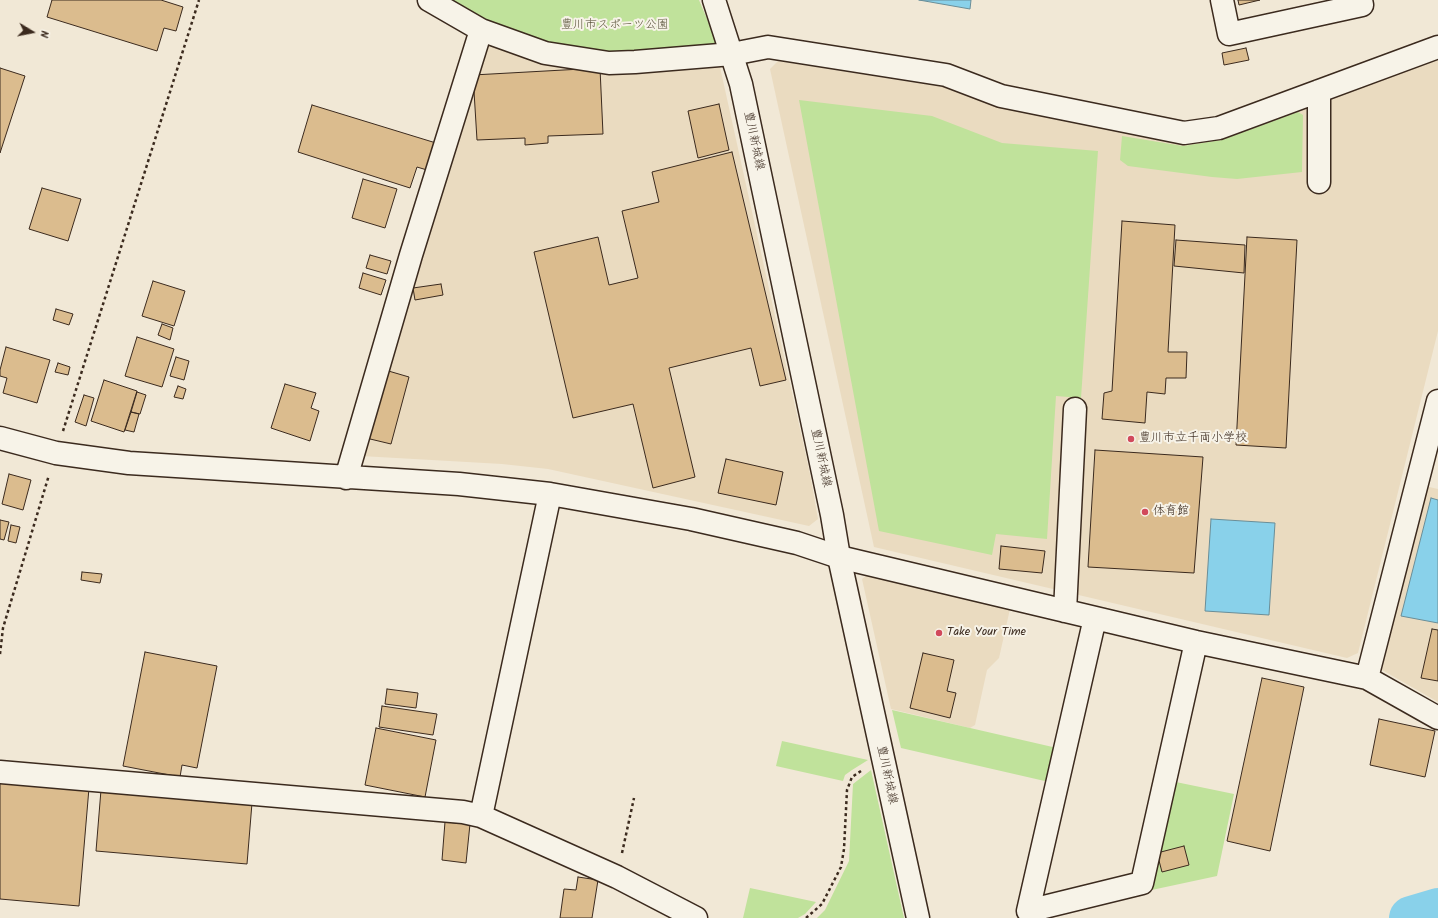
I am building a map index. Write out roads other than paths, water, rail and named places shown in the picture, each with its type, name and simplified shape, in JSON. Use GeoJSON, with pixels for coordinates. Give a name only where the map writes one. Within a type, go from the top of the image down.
{"type":"FeatureCollection","features":[{"type":"Feature","properties":{"kind":"street"},"geometry":{"type":"LineString","coordinates":[[429,0],[481,30],[545,53],[609,63],[732,54],[768,47],[946,75],[1001,96],[1184,133],[1219,128],[1438,47]]}},
{"type":"Feature","properties":{"kind":"street","name":"豊川新城線"},"geometry":{"type":"LineString","coordinates":[[714,0],[732,54],[742,91],[832,515],[839,557],[918,918]]}},
{"type":"Feature","properties":{"kind":"street"},"geometry":{"type":"LineString","coordinates":[[1222,0],[1229,34],[1362,6],[1361,0]]}},
{"type":"Feature","properties":{"kind":"street"},"geometry":{"type":"LineString","coordinates":[[346,478],[411,255],[481,30]]}},
{"type":"Feature","properties":{"kind":"street"},"geometry":{"type":"LineString","coordinates":[[1319,91],[1319,182]]}},
{"type":"Feature","properties":{"kind":"street"},"geometry":{"type":"LineString","coordinates":[[1367,678],[1438,401]]}},
{"type":"Feature","properties":{"kind":"street"},"geometry":{"type":"LineString","coordinates":[[1065,611],[1075,409]]}},
{"type":"Feature","properties":{"kind":"street"},"geometry":{"type":"LineString","coordinates":[[0,438],[56,453],[129,463],[459,484],[550,494],[691,519],[797,543],[839,557],[1196,642],[1367,678],[1438,718]]}},
{"type":"Feature","properties":{"kind":"street"},"geometry":{"type":"LineString","coordinates":[[480,816],[550,494]]}},
{"type":"Feature","properties":{"kind":"street"},"geometry":{"type":"LineString","coordinates":[[1095,618],[1028,910],[1142,883],[1196,642]]}},
{"type":"Feature","properties":{"kind":"street"},"geometry":{"type":"LineString","coordinates":[[0,772],[463,812],[480,816],[617,877],[696,918]]}},
{"type":"Feature","properties":{"kind":"water"},"geometry":{"type":"Polygon","coordinates":[[[919,0],[971,0],[970,9],[919,0]]]}},
{"type":"Feature","properties":{"kind":"water"},"geometry":{"type":"Polygon","coordinates":[[[1431,498],[1438,500],[1438,623],[1401,616],[1431,498]]]}},
{"type":"Feature","properties":{"kind":"water"},"geometry":{"type":"Polygon","coordinates":[[[1211,519],[1275,523],[1269,615],[1205,611],[1211,519]]]}},
{"type":"Feature","properties":{"kind":"waterway"},"geometry":{"type":"LineString","coordinates":[[1411,918],[1438,910]]}},
{"type":"Feature","properties":{"kind":"place","name":"豊川市立千両小学校"},"geometry":{"type":"Point","coordinates":[1131,439]}},
{"type":"Feature","properties":{"kind":"place","name":"体育館"},"geometry":{"type":"Point","coordinates":[1145,512]}},
{"type":"Feature","properties":{"kind":"place","name":"Take Your Time"},"geometry":{"type":"Point","coordinates":[939,633]}},
{"type":"Feature","properties":{"kind":"park label","name":"豊川市スポーツ公園"},"geometry":{"type":"Point","coordinates":[615,26]}}]}
